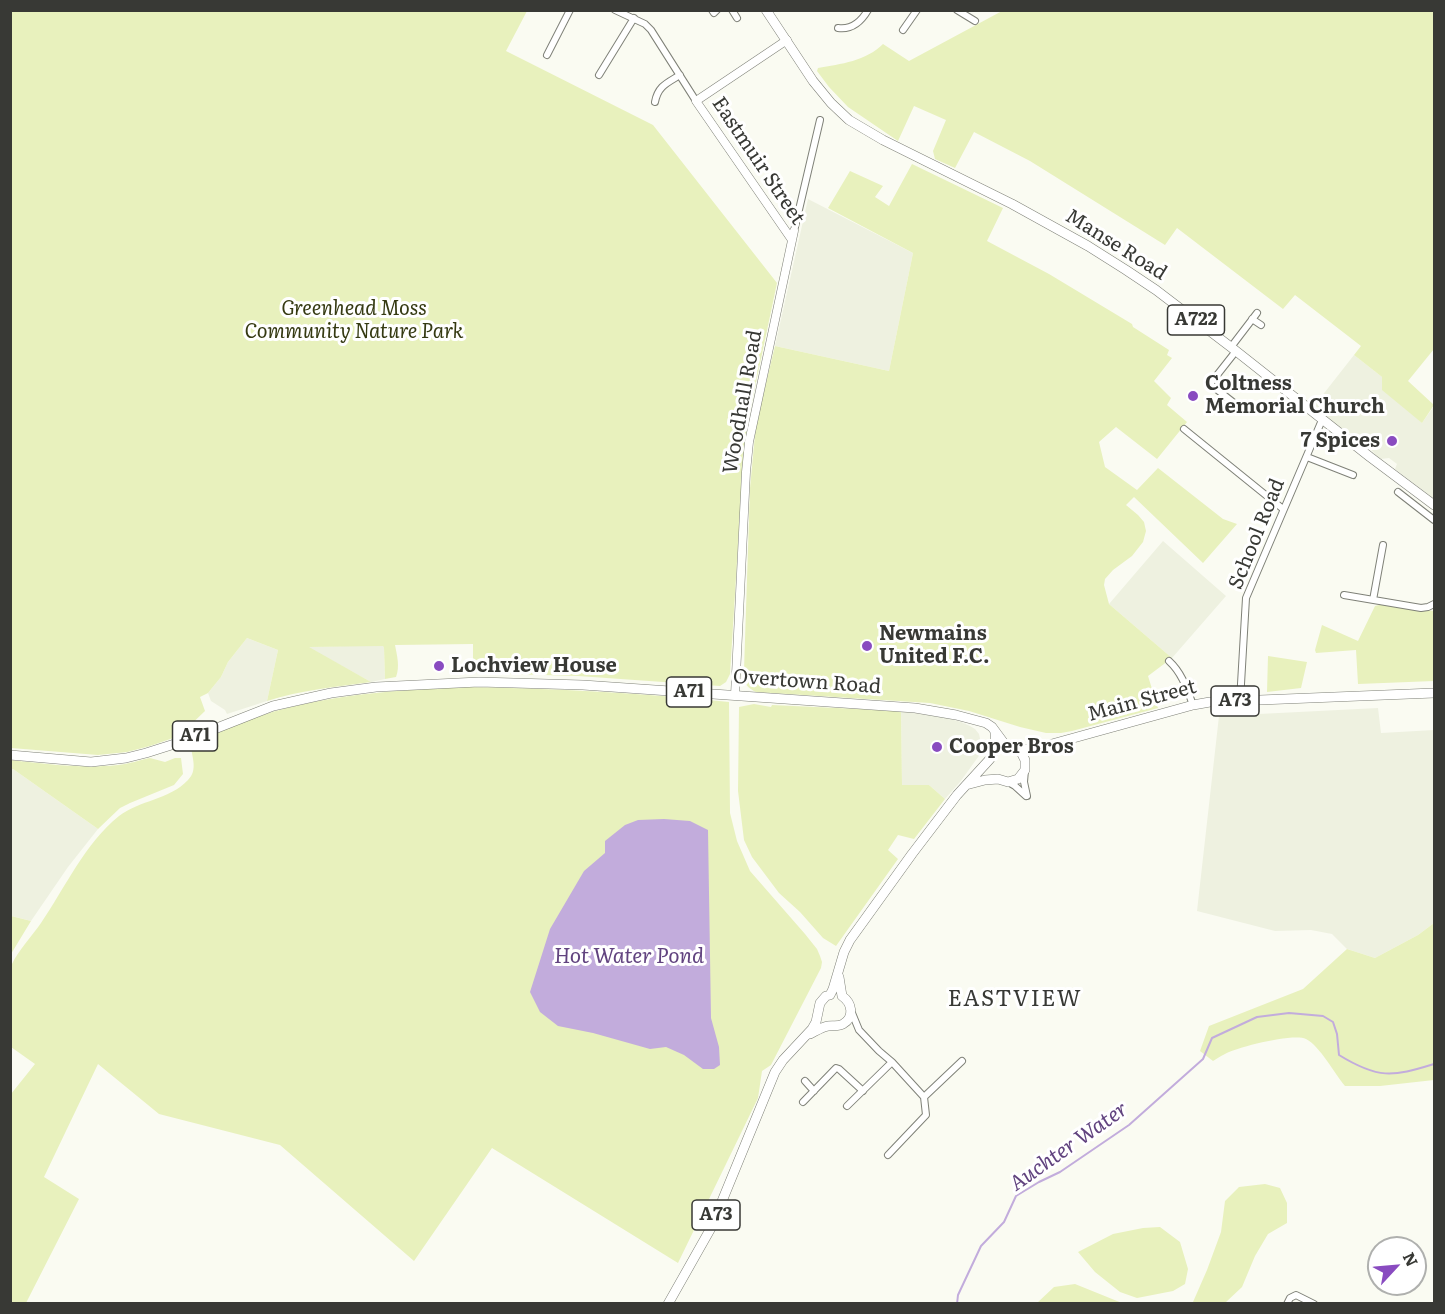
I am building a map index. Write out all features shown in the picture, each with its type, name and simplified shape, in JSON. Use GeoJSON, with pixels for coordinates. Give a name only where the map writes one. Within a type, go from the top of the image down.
{"type":"FeatureCollection","features":[{"type":"Feature","properties":{"kind":"main road","name":"A722"},"geometry":{"type":"LineString","coordinates":[[766,10],[787,40]]}},
{"type":"Feature","properties":{"kind":"main road","name":"Manse Road"},"geometry":{"type":"LineString","coordinates":[[787,40],[813,81],[840,113],[868,132],[1012,204],[1107,258],[1156,290],[1434,505]]}},
{"type":"Feature","properties":{"kind":"main road","name":"Overtown Road"},"geometry":{"type":"LineString","coordinates":[[10,755],[91,762],[126,758],[184,741],[273,706],[331,693],[376,687],[479,682],[583,685],[915,708],[986,723],[992,727],[1006,746]]}},
{"type":"Feature","properties":{"kind":"main road","name":"Main Street"},"geometry":{"type":"LineString","coordinates":[[1017,748],[1041,747],[1210,702],[1434,693]]}},
{"type":"Feature","properties":{"kind":"main road"},"geometry":{"type":"LineString","coordinates":[[995,732],[996,747],[991,757],[991,771],[1003,781]]}},
{"type":"Feature","properties":{"kind":"main road"},"geometry":{"type":"LineString","coordinates":[[830,995],[847,946],[860,926],[964,786],[1001,747],[1006,746]]}},
{"type":"Feature","properties":{"kind":"main road","name":"A73"},"geometry":{"type":"LineString","coordinates":[[1006,746],[1017,748]]}},
{"type":"Feature","properties":{"kind":"main road"},"geometry":{"type":"LineString","coordinates":[[964,786],[980,781],[1018,779],[1034,752],[1041,747]]}},
{"type":"Feature","properties":{"kind":"main road"},"geometry":{"type":"LineString","coordinates":[[1017,748],[1023,756],[1025,767]]}},
{"type":"Feature","properties":{"kind":"main road"},"geometry":{"type":"LineString","coordinates":[[840,966],[839,979],[842,996]]}},
{"type":"Feature","properties":{"kind":"main road"},"geometry":{"type":"LineString","coordinates":[[803,1040],[816,1022],[820,1003],[823,999],[836,994],[842,996],[848,1002],[851,1010],[848,1019],[841,1025],[835,1026],[824,1022],[819,1012]]}},
{"type":"Feature","properties":{"kind":"main road"},"geometry":{"type":"LineString","coordinates":[[803,1040],[813,1032],[830,1025]]}},
{"type":"Feature","properties":{"kind":"main road","name":"A73"},"geometry":{"type":"LineString","coordinates":[[668,1304],[711,1228],[775,1072],[783,1060],[803,1040]]}},
{"type":"Feature","properties":{"kind":"street"},"geometry":{"type":"LineString","coordinates":[[547,55],[570,10]]}},
{"type":"Feature","properties":{"kind":"street"},"geometry":{"type":"LineString","coordinates":[[615,10],[645,24],[651,30],[696,101]]}},
{"type":"Feature","properties":{"kind":"street"},"geometry":{"type":"LineString","coordinates":[[712,10],[714,13],[717,10]]}},
{"type":"Feature","properties":{"kind":"street"},"geometry":{"type":"LineString","coordinates":[[732,10],[737,18]]}},
{"type":"Feature","properties":{"kind":"street"},"geometry":{"type":"LineString","coordinates":[[838,28],[855,25],[868,10]]}},
{"type":"Feature","properties":{"kind":"street"},"geometry":{"type":"LineString","coordinates":[[903,30],[917,10]]}},
{"type":"Feature","properties":{"kind":"street"},"geometry":{"type":"LineString","coordinates":[[957,10],[975,21]]}},
{"type":"Feature","properties":{"kind":"street"},"geometry":{"type":"LineString","coordinates":[[599,75],[634,18]]}},
{"type":"Feature","properties":{"kind":"street","name":"Eastmuir Street"},"geometry":{"type":"LineString","coordinates":[[787,40],[696,101],[793,236]]}},
{"type":"Feature","properties":{"kind":"street"},"geometry":{"type":"LineString","coordinates":[[655,102],[657,93],[664,85],[680,75]]}},
{"type":"Feature","properties":{"kind":"street","name":"Woodhall Road"},"geometry":{"type":"LineString","coordinates":[[735,695],[749,441],[820,120]]}},
{"type":"Feature","properties":{"kind":"street"},"geometry":{"type":"LineString","coordinates":[[1234,403],[1210,384],[1255,316],[1261,325]]}},
{"type":"Feature","properties":{"kind":"street","name":"School Road"},"geometry":{"type":"LineString","coordinates":[[1240,701],[1246,597],[1322,420]]}},
{"type":"Feature","properties":{"kind":"street"},"geometry":{"type":"LineString","coordinates":[[1184,429],[1283,509]]}},
{"type":"Feature","properties":{"kind":"street"},"geometry":{"type":"LineString","coordinates":[[1307,457],[1353,475]]}},
{"type":"Feature","properties":{"kind":"street"},"geometry":{"type":"LineString","coordinates":[[1398,492],[1434,520]]}},
{"type":"Feature","properties":{"kind":"street"},"geometry":{"type":"LineString","coordinates":[[1373,600],[1383,545]]}},
{"type":"Feature","properties":{"kind":"street"},"geometry":{"type":"LineString","coordinates":[[1344,596],[1421,608],[1434,604]]}},
{"type":"Feature","properties":{"kind":"street"},"geometry":{"type":"LineString","coordinates":[[1169,661],[1178,669],[1193,705]]}},
{"type":"Feature","properties":{"kind":"street"},"geometry":{"type":"LineString","coordinates":[[1003,781],[1016,786],[1027,796],[1024,782],[1025,767]]}},
{"type":"Feature","properties":{"kind":"street"},"geometry":{"type":"LineString","coordinates":[[851,1010],[859,1030],[924,1097],[926,1115],[888,1155]]}},
{"type":"Feature","properties":{"kind":"street"},"geometry":{"type":"LineString","coordinates":[[841,1025],[859,1030]]}},
{"type":"Feature","properties":{"kind":"street"},"geometry":{"type":"LineString","coordinates":[[924,1097],[962,1061]]}},
{"type":"Feature","properties":{"kind":"street"},"geometry":{"type":"LineString","coordinates":[[847,1106],[892,1062]]}},
{"type":"Feature","properties":{"kind":"street"},"geometry":{"type":"LineString","coordinates":[[803,1102],[836,1068],[862,1091]]}},
{"type":"Feature","properties":{"kind":"street"},"geometry":{"type":"LineString","coordinates":[[806,1081],[814,1090]]}},
{"type":"Feature","properties":{"kind":"street"},"geometry":{"type":"LineString","coordinates":[[1287,1304],[1290,1298],[1296,1295],[1314,1304]]}},
{"type":"Feature","properties":{"kind":"shaded area"},"geometry":{"type":"Polygon","coordinates":[[[808,199],[913,253],[889,371],[775,346],[808,199]]]}},
{"type":"Feature","properties":{"kind":"shaded area"},"geometry":{"type":"Polygon","coordinates":[[[1354,355],[1382,377],[1422,423],[1434,406],[1434,499],[1395,469],[1397,464],[1389,458],[1377,457],[1366,443],[1355,435],[1339,429],[1314,406],[1354,355]]]}},
{"type":"Feature","properties":{"kind":"shaded area"},"geometry":{"type":"Polygon","coordinates":[[[1163,541],[1226,596],[1172,658],[1109,604],[1163,541]]]}},
{"type":"Feature","properties":{"kind":"shaded area"},"geometry":{"type":"Polygon","coordinates":[[[247,638],[278,650],[267,701],[227,714],[225,710],[211,701],[208,693],[247,638]]]}},
{"type":"Feature","properties":{"kind":"shaded area"},"geometry":{"type":"Polygon","coordinates":[[[383,645],[385,679],[371,682],[307,647],[383,645]]]}},
{"type":"Feature","properties":{"kind":"shaded area"},"geometry":{"type":"Polygon","coordinates":[[[1378,708],[1381,733],[1434,730],[1434,923],[1418,935],[1375,958],[1347,949],[1332,934],[1311,930],[1275,931],[1197,911],[1219,716],[1378,708]]]}},
{"type":"Feature","properties":{"kind":"shaded area"},"geometry":{"type":"Polygon","coordinates":[[[901,711],[961,722],[975,729],[979,734],[981,753],[945,799],[929,785],[902,785],[901,711]]]}},
{"type":"Feature","properties":{"kind":"shaded area"},"geometry":{"type":"Polygon","coordinates":[[[10,769],[98,829],[68,867],[31,921],[11,916],[10,769]]]}},
{"type":"Feature","properties":{"kind":"green space","name":"Greenhead Moss Community Nature Park"},"geometry":{"type":"Polygon","coordinates":[[[10,11],[527,11],[506,51],[653,125],[777,283],[747,425],[730,674],[726,682],[720,686],[578,676],[473,673],[473,644],[395,645],[398,665],[396,677],[385,679],[383,646],[309,647],[371,682],[306,691],[267,701],[278,650],[247,638],[228,662],[221,677],[208,693],[200,697],[205,711],[179,736],[127,752],[98,755],[11,748],[10,11]]]}},
{"type":"Feature","properties":{"kind":"green space"},"geometry":{"type":"Polygon","coordinates":[[[1002,11],[1434,11],[1434,349],[1408,381],[1434,405],[1422,423],[1382,390],[1382,377],[1354,355],[1361,346],[1295,295],[1283,309],[1177,228],[1165,245],[1030,161],[974,132],[955,168],[935,159],[933,151],[946,120],[914,106],[898,141],[848,107],[817,71],[818,68],[861,58],[883,44],[909,61],[1002,11]]]}},
{"type":"Feature","properties":{"kind":"green space"},"geometry":{"type":"Polygon","coordinates":[[[912,164],[1003,208],[987,241],[1049,274],[1132,324],[1133,327],[1169,350],[1167,355],[1172,358],[1154,381],[1171,398],[1167,405],[1187,422],[1157,459],[1116,427],[1099,442],[1105,467],[1137,490],[1158,468],[1223,519],[1237,524],[1203,563],[1134,497],[1126,505],[1144,522],[1146,531],[1143,542],[1132,556],[1113,570],[1105,579],[1104,585],[1109,604],[1172,658],[1148,676],[1158,708],[1072,731],[1046,733],[969,711],[930,703],[756,692],[746,684],[744,670],[750,488],[756,424],[775,346],[889,371],[913,253],[828,208],[850,171],[883,186],[875,197],[889,206],[912,164]]]}},
{"type":"Feature","properties":{"kind":"green space"},"geometry":{"type":"Polygon","coordinates":[[[1383,604],[1434,611],[1434,681],[1358,684],[1356,650],[1316,653],[1322,625],[1358,641],[1375,606],[1383,604]]]}},
{"type":"Feature","properties":{"kind":"green space"},"geometry":{"type":"Polygon","coordinates":[[[1268,656],[1307,662],[1301,688],[1267,692],[1268,656]]]}},
{"type":"Feature","properties":{"kind":"green space"},"geometry":{"type":"Polygon","coordinates":[[[460,687],[527,688],[729,702],[730,813],[737,841],[750,871],[817,949],[822,962],[771,1065],[762,1071],[758,1098],[678,1263],[492,1148],[414,1261],[280,1145],[159,1114],[98,1064],[44,1177],[79,1199],[26,1303],[11,1304],[11,1094],[35,1064],[11,1047],[11,969],[18,954],[41,923],[86,852],[119,816],[136,806],[172,792],[188,780],[194,768],[191,746],[201,740],[260,716],[316,702],[373,693],[460,687]]]}},
{"type":"Feature","properties":{"kind":"green space"},"geometry":{"type":"Polygon","coordinates":[[[754,704],[771,707],[772,705],[901,711],[902,785],[929,785],[945,799],[914,839],[898,835],[888,850],[898,859],[836,946],[823,938],[779,893],[752,857],[744,840],[738,791],[739,707],[754,704]]]}},
{"type":"Feature","properties":{"kind":"green space"},"geometry":{"type":"Polygon","coordinates":[[[150,758],[165,762],[181,758],[183,774],[174,785],[120,808],[98,829],[11,769],[11,760],[64,766],[105,766],[150,758]]]}},
{"type":"Feature","properties":{"kind":"green space"},"geometry":{"type":"Polygon","coordinates":[[[10,916],[31,921],[11,954],[10,916]]]}},
{"type":"Feature","properties":{"kind":"green space"},"geometry":{"type":"Polygon","coordinates":[[[1434,923],[1434,1080],[1380,1086],[1345,1086],[1316,1047],[1306,1039],[1299,1038],[1278,1039],[1253,1045],[1232,1051],[1213,1061],[1200,1051],[1209,1026],[1303,989],[1347,949],[1375,958],[1418,935],[1434,923]]]}},
{"type":"Feature","properties":{"kind":"green space"},"geometry":{"type":"Polygon","coordinates":[[[1265,1184],[1280,1188],[1287,1203],[1287,1223],[1268,1234],[1255,1256],[1242,1287],[1225,1303],[1193,1302],[1221,1232],[1225,1201],[1239,1187],[1265,1184]]]}},
{"type":"Feature","properties":{"kind":"green space"},"geometry":{"type":"Polygon","coordinates":[[[1160,1227],[1180,1242],[1188,1269],[1185,1284],[1173,1291],[1137,1298],[1120,1292],[1095,1272],[1078,1252],[1113,1234],[1160,1227]]]}},
{"type":"Feature","properties":{"kind":"green space"},"geometry":{"type":"Polygon","coordinates":[[[1075,1284],[1122,1303],[1037,1303],[1054,1287],[1075,1284]]]}},
{"type":"Feature","properties":{"kind":"water","name":"Hot Water Pond"},"geometry":{"type":"Polygon","coordinates":[[[638,820],[690,821],[708,830],[711,1018],[719,1047],[720,1065],[714,1069],[703,1069],[684,1055],[666,1047],[650,1049],[558,1026],[540,1012],[530,992],[550,929],[584,871],[605,853],[605,841],[625,825],[638,820]]]}},
{"type":"Feature","properties":{"kind":"waterway","name":"Auchter Water"},"geometry":{"type":"LineString","coordinates":[[957,1304],[958,1295],[981,1246],[1004,1222],[1016,1196],[1060,1172],[1129,1125],[1203,1059],[1212,1038],[1257,1017],[1289,1013],[1323,1016],[1333,1022],[1339,1055],[1364,1068],[1375,1072],[1396,1073],[1434,1064]]}},
{"type":"Feature","properties":{"kind":"place","name":"Coltness Memorial Church"},"geometry":{"type":"Point","coordinates":[1193,396]}},
{"type":"Feature","properties":{"kind":"place","name":"7 Spices"},"geometry":{"type":"Point","coordinates":[1392,441]}},
{"type":"Feature","properties":{"kind":"place","name":"Newmains United F.C."},"geometry":{"type":"Point","coordinates":[867,646]}},
{"type":"Feature","properties":{"kind":"place","name":"Lochview House"},"geometry":{"type":"Point","coordinates":[439,666]}},
{"type":"Feature","properties":{"kind":"place","name":"Cooper Bros"},"geometry":{"type":"Point","coordinates":[937,747]}},
{"type":"Feature","properties":{"kind":"district","name":"EASTVIEW"},"geometry":{"type":"Point","coordinates":[1015,1000]}}]}
